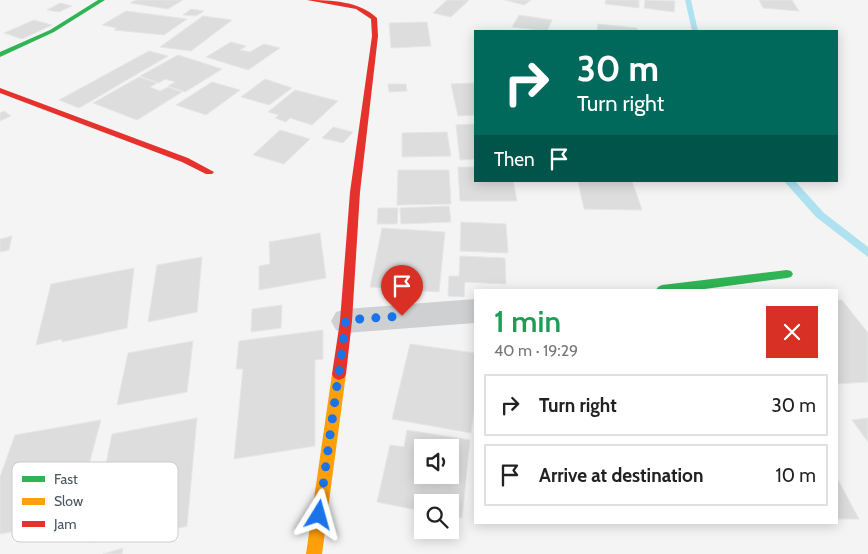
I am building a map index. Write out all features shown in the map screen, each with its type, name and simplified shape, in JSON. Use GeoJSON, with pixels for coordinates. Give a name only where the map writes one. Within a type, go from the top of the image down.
{"type":"FeatureCollection","features":[{"type":"Feature","properties":{"kind":"street"},"geometry":{"type":"LineString","coordinates":[[0,54],[52,31],[102,0]]}},
{"type":"Feature","properties":{"kind":"street"},"geometry":{"type":"LineString","coordinates":[[310,0],[358,7],[374,18],[375,36],[356,192],[346,320],[314,554]]}},
{"type":"Feature","properties":{"kind":"street"},"geometry":{"type":"LineString","coordinates":[[0,90],[185,160],[209,172]]}},
{"type":"Feature","properties":{"kind":"street"},"geometry":{"type":"LineString","coordinates":[[670,289],[787,274]]}},
{"type":"Feature","properties":{"kind":"street"},"geometry":{"type":"LineString","coordinates":[[346,320],[474,311]]}},
{"type":"Feature","properties":{"kind":"building"},"geometry":{"type":"Polygon","coordinates":[[[136,0],[183,0],[168,9],[130,3],[136,0]]]}},
{"type":"Feature","properties":{"kind":"building"},"geometry":{"type":"Polygon","coordinates":[[[447,0],[469,0],[451,17],[433,13],[447,0]]]}},
{"type":"Feature","properties":{"kind":"building"},"geometry":{"type":"Polygon","coordinates":[[[505,0],[531,0],[524,5],[505,0]]]}},
{"type":"Feature","properties":{"kind":"building"},"geometry":{"type":"Polygon","coordinates":[[[606,0],[639,0],[639,8],[605,4],[606,0]]]}},
{"type":"Feature","properties":{"kind":"building"},"geometry":{"type":"Polygon","coordinates":[[[645,0],[675,1],[674,12],[644,8],[645,0]]]}},
{"type":"Feature","properties":{"kind":"building"},"geometry":{"type":"Polygon","coordinates":[[[759,0],[792,0],[799,11],[763,8],[759,0]]]}},
{"type":"Feature","properties":{"kind":"building"},"geometry":{"type":"Polygon","coordinates":[[[60,3],[72,6],[59,12],[47,10],[60,3]]]}},
{"type":"Feature","properties":{"kind":"building"},"geometry":{"type":"Polygon","coordinates":[[[191,9],[204,11],[196,16],[183,15],[191,9]]]}},
{"type":"Feature","properties":{"kind":"building"},"geometry":{"type":"Polygon","coordinates":[[[126,11],[187,19],[164,35],[114,30],[117,28],[102,25],[126,11]]]}},
{"type":"Feature","properties":{"kind":"building"},"geometry":{"type":"Polygon","coordinates":[[[519,15],[552,20],[547,30],[512,27],[519,15]]]}},
{"type":"Feature","properties":{"kind":"building"},"geometry":{"type":"Polygon","coordinates":[[[203,16],[232,20],[191,51],[160,47],[203,16]]]}},
{"type":"Feature","properties":{"kind":"building"},"geometry":{"type":"Polygon","coordinates":[[[34,20],[52,25],[22,39],[4,33],[34,20]]]}},
{"type":"Feature","properties":{"kind":"building"},"geometry":{"type":"Polygon","coordinates":[[[427,22],[431,46],[391,48],[389,23],[427,22]]]}},
{"type":"Feature","properties":{"kind":"building"},"geometry":{"type":"Polygon","coordinates":[[[598,24],[637,28],[638,30],[597,30],[598,24]]]}},
{"type":"Feature","properties":{"kind":"building"},"geometry":{"type":"Polygon","coordinates":[[[231,42],[246,46],[240,50],[250,52],[264,44],[280,48],[248,70],[206,57],[231,42]]]}},
{"type":"Feature","properties":{"kind":"building"},"geometry":{"type":"Polygon","coordinates":[[[149,51],[168,56],[79,108],[59,100],[149,51]]]}},
{"type":"Feature","properties":{"kind":"building"},"geometry":{"type":"Polygon","coordinates":[[[178,55],[222,69],[185,92],[168,86],[175,82],[165,79],[159,83],[140,76],[178,55]]]}},
{"type":"Feature","properties":{"kind":"building"},"geometry":{"type":"Polygon","coordinates":[[[139,77],[157,83],[150,87],[160,91],[168,87],[182,92],[137,120],[93,103],[139,77]]]}},
{"type":"Feature","properties":{"kind":"building"},"geometry":{"type":"Polygon","coordinates":[[[265,79],[292,88],[269,105],[241,97],[265,79]]]}},
{"type":"Feature","properties":{"kind":"building"},"geometry":{"type":"Polygon","coordinates":[[[212,82],[240,90],[206,115],[176,105],[212,82]]]}},
{"type":"Feature","properties":{"kind":"building"},"geometry":{"type":"Polygon","coordinates":[[[474,83],[474,115],[458,116],[451,84],[474,83]]]}},
{"type":"Feature","properties":{"kind":"building"},"geometry":{"type":"Polygon","coordinates":[[[388,84],[406,84],[407,91],[389,92],[388,84]]]}},
{"type":"Feature","properties":{"kind":"building"},"geometry":{"type":"Polygon","coordinates":[[[295,90],[338,101],[312,125],[290,118],[286,122],[275,118],[279,115],[268,112],[295,90]]]}},
{"type":"Feature","properties":{"kind":"building"},"geometry":{"type":"Polygon","coordinates":[[[4,111],[11,116],[0,121],[0,113],[4,111]]]}},
{"type":"Feature","properties":{"kind":"building"},"geometry":{"type":"Polygon","coordinates":[[[474,124],[474,159],[460,160],[456,125],[474,124]]]}},
{"type":"Feature","properties":{"kind":"building"},"geometry":{"type":"Polygon","coordinates":[[[333,127],[353,132],[343,143],[322,138],[333,127]]]}},
{"type":"Feature","properties":{"kind":"building"},"geometry":{"type":"Polygon","coordinates":[[[280,130],[310,139],[284,164],[253,155],[280,130]]]}},
{"type":"Feature","properties":{"kind":"building"},"geometry":{"type":"Polygon","coordinates":[[[447,132],[451,156],[402,157],[402,133],[447,132]]]}},
{"type":"Feature","properties":{"kind":"building"},"geometry":{"type":"Polygon","coordinates":[[[458,167],[474,167],[474,182],[513,182],[517,201],[460,201],[458,167]]]}},
{"type":"Feature","properties":{"kind":"building"},"geometry":{"type":"Polygon","coordinates":[[[398,170],[449,170],[451,204],[397,205],[398,170]]]}},
{"type":"Feature","properties":{"kind":"building"},"geometry":{"type":"Polygon","coordinates":[[[578,182],[632,182],[642,210],[584,209],[578,182]]]}},
{"type":"Feature","properties":{"kind":"building"},"geometry":{"type":"Polygon","coordinates":[[[449,206],[451,222],[401,224],[400,208],[449,206]]]}},
{"type":"Feature","properties":{"kind":"building"},"geometry":{"type":"Polygon","coordinates":[[[378,208],[398,208],[397,224],[377,224],[378,208]]]}},
{"type":"Feature","properties":{"kind":"building"},"geometry":{"type":"Polygon","coordinates":[[[461,222],[506,224],[508,253],[460,251],[461,222]]]}},
{"type":"Feature","properties":{"kind":"building"},"geometry":{"type":"Polygon","coordinates":[[[382,228],[445,232],[439,292],[370,287],[382,228]]]}},
{"type":"Feature","properties":{"kind":"building"},"geometry":{"type":"Polygon","coordinates":[[[320,233],[326,278],[259,290],[259,266],[270,264],[269,242],[320,233]]]}},
{"type":"Feature","properties":{"kind":"building"},"geometry":{"type":"Polygon","coordinates":[[[12,236],[9,250],[0,252],[0,239],[12,236]]]}},
{"type":"Feature","properties":{"kind":"building"},"geometry":{"type":"Polygon","coordinates":[[[460,256],[505,258],[506,284],[465,282],[464,297],[448,296],[449,276],[459,276],[460,256]]]}},
{"type":"Feature","properties":{"kind":"building"},"geometry":{"type":"Polygon","coordinates":[[[202,257],[197,312],[148,322],[157,265],[202,257]]]}},
{"type":"Feature","properties":{"kind":"building"},"geometry":{"type":"Polygon","coordinates":[[[134,268],[127,328],[62,342],[62,339],[36,345],[51,284],[134,268]]]}},
{"type":"Feature","properties":{"kind":"building"},"geometry":{"type":"Polygon","coordinates":[[[838,300],[842,300],[868,333],[868,382],[838,384],[838,300]]]}},
{"type":"Feature","properties":{"kind":"building"},"geometry":{"type":"Polygon","coordinates":[[[282,305],[281,328],[251,332],[252,309],[282,305]]]}},
{"type":"Feature","properties":{"kind":"building"},"geometry":{"type":"Polygon","coordinates":[[[323,330],[323,359],[315,360],[315,446],[234,459],[243,369],[236,369],[239,341],[323,330]]]}},
{"type":"Feature","properties":{"kind":"building"},"geometry":{"type":"Polygon","coordinates":[[[193,341],[187,392],[117,405],[128,353],[193,341]]]}},
{"type":"Feature","properties":{"kind":"building"},"geometry":{"type":"Polygon","coordinates":[[[410,344],[474,353],[474,410],[471,433],[392,419],[410,344]]]}},
{"type":"Feature","properties":{"kind":"building"},"geometry":{"type":"Polygon","coordinates":[[[197,418],[187,526],[178,528],[178,462],[106,462],[112,434],[197,418]]]}},
{"type":"Feature","properties":{"kind":"building"},"geometry":{"type":"Polygon","coordinates":[[[868,418],[868,442],[852,420],[868,418]]]}},
{"type":"Feature","properties":{"kind":"building"},"geometry":{"type":"Polygon","coordinates":[[[101,420],[90,462],[12,462],[12,532],[0,534],[0,477],[15,435],[101,420]]]}},
{"type":"Feature","properties":{"kind":"building"},"geometry":{"type":"Polygon","coordinates":[[[407,430],[470,440],[462,518],[459,518],[459,494],[414,494],[414,509],[377,502],[390,445],[404,447],[407,430]]]}},
{"type":"Feature","properties":{"kind":"building"},"geometry":{"type":"Polygon","coordinates":[[[838,480],[859,519],[838,519],[838,480]]]}},
{"type":"Feature","properties":{"kind":"building"},"geometry":{"type":"Polygon","coordinates":[[[123,548],[122,554],[103,554],[123,548]]]}},
{"type":"Feature","properties":{"kind":"waterway"},"geometry":{"type":"LineString","coordinates":[[688,0],[695,30]]}},
{"type":"Feature","properties":{"kind":"waterway"},"geometry":{"type":"LineString","coordinates":[[790,182],[820,215],[868,253]]}},
{"type":"Feature","properties":{"kind":"traffic: fast"},"geometry":{"type":"LineString","coordinates":[[0,55],[52,31],[102,0]]}},
{"type":"Feature","properties":{"kind":"traffic: fast"},"geometry":{"type":"LineString","coordinates":[[670,289],[787,274]]}},
{"type":"Feature","properties":{"kind":"traffic: slow"},"geometry":{"type":"LineString","coordinates":[[314,554],[339,374]]}},
{"type":"Feature","properties":{"kind":"traffic: jam"},"geometry":{"type":"LineString","coordinates":[[310,0],[358,7],[374,18],[375,36],[355,192],[346,321],[339,374]]}},
{"type":"Feature","properties":{"kind":"traffic: jam"},"geometry":{"type":"LineString","coordinates":[[0,90],[185,160],[209,172]]}},
{"type":"Feature","properties":{"kind":"route"},"geometry":{"type":"LineString","coordinates":[[319,515],[346,320],[402,316]]}}]}
